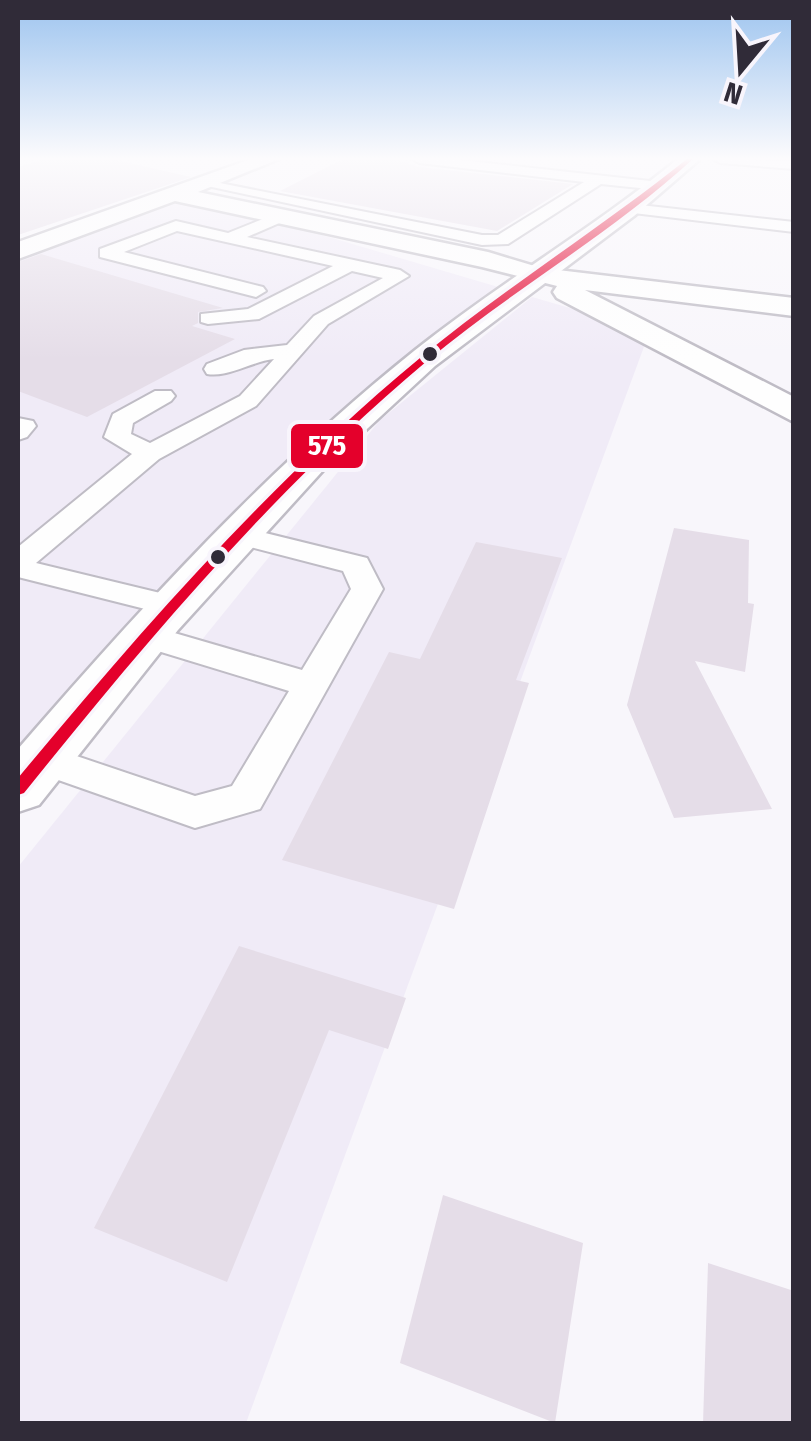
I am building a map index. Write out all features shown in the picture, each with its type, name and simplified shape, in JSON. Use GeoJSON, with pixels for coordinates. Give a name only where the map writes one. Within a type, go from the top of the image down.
{"type":"FeatureCollection","features":[{"type":"Feature","properties":{"kind":"street"},"geometry":{"type":"LineString","coordinates":[[18,251],[86,226]]}},
{"type":"Feature","properties":{"kind":"street"},"geometry":{"type":"LineString","coordinates":[[319,226],[488,260],[538,276],[794,410]]}},
{"type":"Feature","properties":{"kind":"street"},"geometry":{"type":"LineString","coordinates":[[30,774],[237,535],[350,422],[428,356],[607,226]]}},
{"type":"Feature","properties":{"kind":"street"},"geometry":{"type":"LineString","coordinates":[[538,276],[794,307]]}},
{"type":"Feature","properties":{"kind":"lane"},"geometry":{"type":"LineString","coordinates":[[175,226],[106,253],[256,291]]}},
{"type":"Feature","properties":{"kind":"lane"},"geometry":{"type":"LineString","coordinates":[[177,226],[400,276],[322,320],[248,401],[150,453],[18,565],[311,686]]}},
{"type":"Feature","properties":{"kind":"lane"},"geometry":{"type":"LineString","coordinates":[[229,238],[258,226]]}},
{"type":"Feature","properties":{"kind":"lane"},"geometry":{"type":"LineString","coordinates":[[414,226],[482,240],[502,240],[524,226]]}},
{"type":"Feature","properties":{"kind":"lane"},"geometry":{"type":"LineString","coordinates":[[208,318],[252,315],[350,265]]}},
{"type":"Feature","properties":{"kind":"lane"},"geometry":{"type":"LineString","coordinates":[[215,370],[236,357],[259,352],[294,352]]}},
{"type":"Feature","properties":{"kind":"lane"},"geometry":{"type":"LineString","coordinates":[[150,453],[117,437],[122,420],[163,396]]}},
{"type":"Feature","properties":{"kind":"lane"},"geometry":{"type":"LineString","coordinates":[[30,774],[195,812],[246,798],[366,589],[356,565],[237,535]]}},
{"type":"Feature","properties":{"kind":"shaded area"},"geometry":{"type":"Polygon","coordinates":[[[103,226],[289,226],[505,289],[343,413],[18,779],[18,258],[103,226]]]}},
{"type":"Feature","properties":{"kind":"shaded area"},"geometry":{"type":"Polygon","coordinates":[[[532,297],[587,313],[645,344],[246,1423],[18,1424],[18,867],[380,420],[532,297]]]}},
{"type":"Feature","properties":{"kind":"building"},"geometry":{"type":"Polygon","coordinates":[[[18,226],[44,226],[18,235],[18,226]]]}},
{"type":"Feature","properties":{"kind":"building"},"geometry":{"type":"Polygon","coordinates":[[[471,226],[505,226],[497,231],[471,226]]]}},
{"type":"Feature","properties":{"kind":"building"},"geometry":{"type":"Polygon","coordinates":[[[41,254],[223,308],[198,312],[198,323],[192,326],[235,339],[87,417],[18,391],[18,262],[41,254]]]}},
{"type":"Feature","properties":{"kind":"building"},"geometry":{"type":"Polygon","coordinates":[[[674,528],[749,540],[748,603],[754,604],[745,672],[695,661],[772,809],[674,818],[627,705],[674,528]]]}},
{"type":"Feature","properties":{"kind":"building"},"geometry":{"type":"Polygon","coordinates":[[[476,542],[562,558],[516,680],[529,683],[454,909],[282,860],[389,652],[420,659],[476,542]]]}},
{"type":"Feature","properties":{"kind":"building"},"geometry":{"type":"Polygon","coordinates":[[[239,946],[406,998],[388,1049],[329,1030],[227,1282],[94,1228],[239,946]]]}},
{"type":"Feature","properties":{"kind":"building"},"geometry":{"type":"Polygon","coordinates":[[[443,1195],[583,1243],[555,1423],[400,1363],[443,1195]]]}},
{"type":"Feature","properties":{"kind":"building"},"geometry":{"type":"Polygon","coordinates":[[[708,1263],[794,1291],[794,1424],[703,1424],[708,1263]]]}},
{"type":"Feature","properties":{"kind":"transit line","name":"575"},"geometry":{"type":"LineString","coordinates":[[18,789],[210,564],[313,459],[423,360],[604,226]]}}]}
